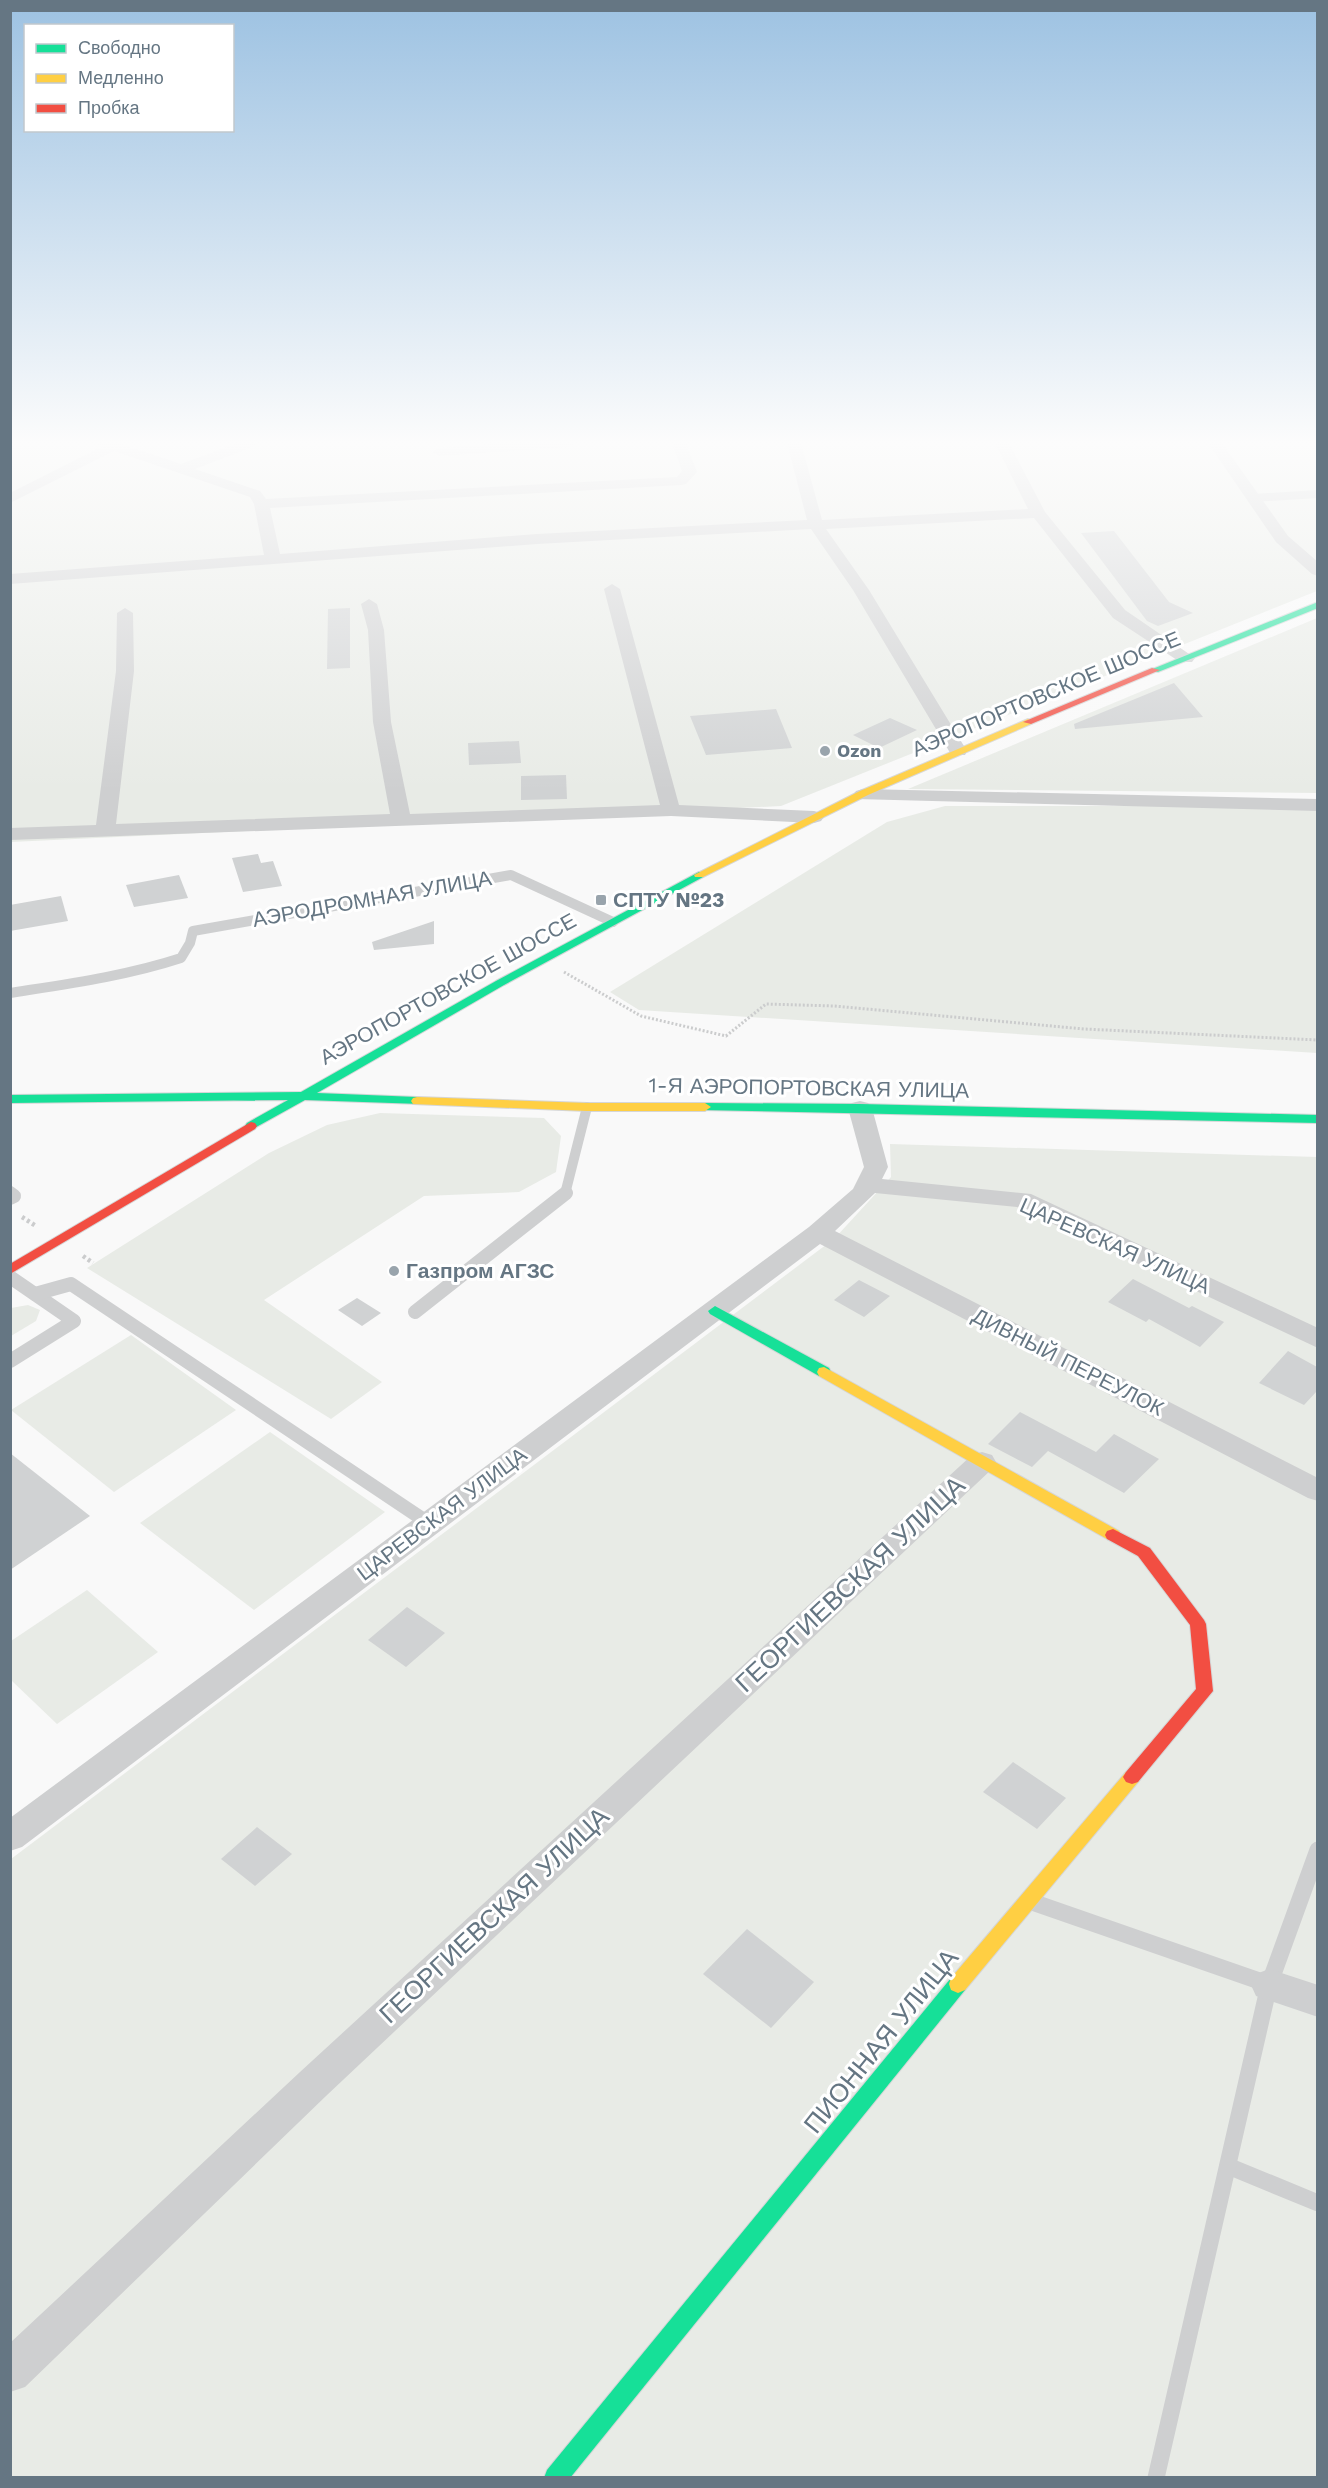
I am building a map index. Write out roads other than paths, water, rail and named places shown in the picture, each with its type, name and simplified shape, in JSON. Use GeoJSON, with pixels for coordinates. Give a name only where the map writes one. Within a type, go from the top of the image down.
{"type":"FeatureCollection","features":[{"type":"Feature","properties":{"kind":"street"},"geometry":{"type":"LineString","coordinates":[[10,579],[272,559]]}},
{"type":"Feature","properties":{"kind":"street"},"geometry":{"type":"LineString","coordinates":[[840,559],[861,590],[958,751]]}},
{"type":"Feature","properties":{"kind":"street"},"geometry":{"type":"LineString","coordinates":[[1075,559],[1119,614],[1186,658]]}},
{"type":"Feature","properties":{"kind":"street"},"geometry":{"type":"LineString","coordinates":[[1304,559],[1317,571]]}},
{"type":"Feature","properties":{"kind":"street"},"geometry":{"type":"LineString","coordinates":[[612,589],[670,810]]}},
{"type":"Feature","properties":{"kind":"street"},"geometry":{"type":"LineString","coordinates":[[369,604],[376,630],[382,722],[401,820]]}},
{"type":"Feature","properties":{"kind":"street","name":"АЭРОПОРТОВСКОЕ ШОССЕ"},"geometry":{"type":"LineString","coordinates":[[10,1270],[299,1096],[613,922],[814,817],[958,751],[1317,605]]}},
{"type":"Feature","properties":{"kind":"street"},"geometry":{"type":"LineString","coordinates":[[105,831],[125,671],[126,614]]}},
{"type":"Feature","properties":{"kind":"street"},"geometry":{"type":"LineString","coordinates":[[863,795],[1317,805]]}},
{"type":"Feature","properties":{"kind":"street"},"geometry":{"type":"LineString","coordinates":[[10,834],[670,810],[814,817]]}},
{"type":"Feature","properties":{"kind":"street","name":"1-Я АЭРОПОРТОВСКАЯ УЛИЦА"},"geometry":{"type":"LineString","coordinates":[[10,1099],[299,1096],[587,1107],[860,1108],[1317,1119]]}},
{"type":"Feature","properties":{"kind":"street","name":"ЦАРЕВСКАЯ УЛИЦА"},"geometry":{"type":"LineString","coordinates":[[10,1837],[819,1233],[863,1193],[876,1167],[860,1108]]}},
{"type":"Feature","properties":{"kind":"street","name":"ЦАРЕВСКАЯ УЛИЦА"},"geometry":{"type":"LineString","coordinates":[[867,1185],[1022,1200],[1317,1339]]}},
{"type":"Feature","properties":{"kind":"street","name":"ДИВНЫЙ ПЕРЕУЛОК"},"geometry":{"type":"LineString","coordinates":[[819,1233],[1317,1491]]}},
{"type":"Feature","properties":{"kind":"street"},"geometry":{"type":"LineString","coordinates":[[715,1311],[982,1462]]}},
{"type":"Feature","properties":{"kind":"street","name":"ПИОННАЯ УЛИЦА"},"geometry":{"type":"LineString","coordinates":[[555,2478],[1027,1900],[1205,1691],[1198,1624],[1144,1552],[982,1462]]}},
{"type":"Feature","properties":{"kind":"street","name":"ГЕОРГИЕВСКАЯ УЛИЦА"},"geometry":{"type":"LineString","coordinates":[[10,2372],[304,2092],[982,1462]]}},
{"type":"Feature","properties":{"kind":"street"},"geometry":{"type":"LineString","coordinates":[[1269,1985],[1317,2001]]}},
{"type":"Feature","properties":{"kind":"lane","name":"АЭРОДРОМНАЯ УЛИЦА"},"geometry":{"type":"LineString","coordinates":[[10,993],[158,966],[180,958],[190,943],[194,931],[511,875],[613,922]]}},
{"type":"Feature","properties":{"kind":"lane"},"geometry":{"type":"LineString","coordinates":[[415,1312],[566,1194],[587,1107]]}},
{"type":"Feature","properties":{"kind":"lane"},"geometry":{"type":"LineString","coordinates":[[10,1277],[74,1321],[10,1361]]}},
{"type":"Feature","properties":{"kind":"lane"},"geometry":{"type":"LineString","coordinates":[[35,1294],[71,1284],[430,1524]]}},
{"type":"Feature","properties":{"kind":"lane"},"geometry":{"type":"LineString","coordinates":[[1156,2478],[1269,1985],[1317,1850]]}},
{"type":"Feature","properties":{"kind":"lane"},"geometry":{"type":"LineString","coordinates":[[1027,1900],[1269,1985]]}},
{"type":"Feature","properties":{"kind":"lane"},"geometry":{"type":"LineString","coordinates":[[1228,2166],[1317,2202]]}},
{"type":"Feature","properties":{"kind":"place","name":"Ozon"},"geometry":{"type":"Point","coordinates":[825,751]}},
{"type":"Feature","properties":{"kind":"place","name":"СПТУ №23"},"geometry":{"type":"Point","coordinates":[601,900]}},
{"type":"Feature","properties":{"kind":"place","name":"Газпром АГЗС"},"geometry":{"type":"Point","coordinates":[394,1271]}}]}
